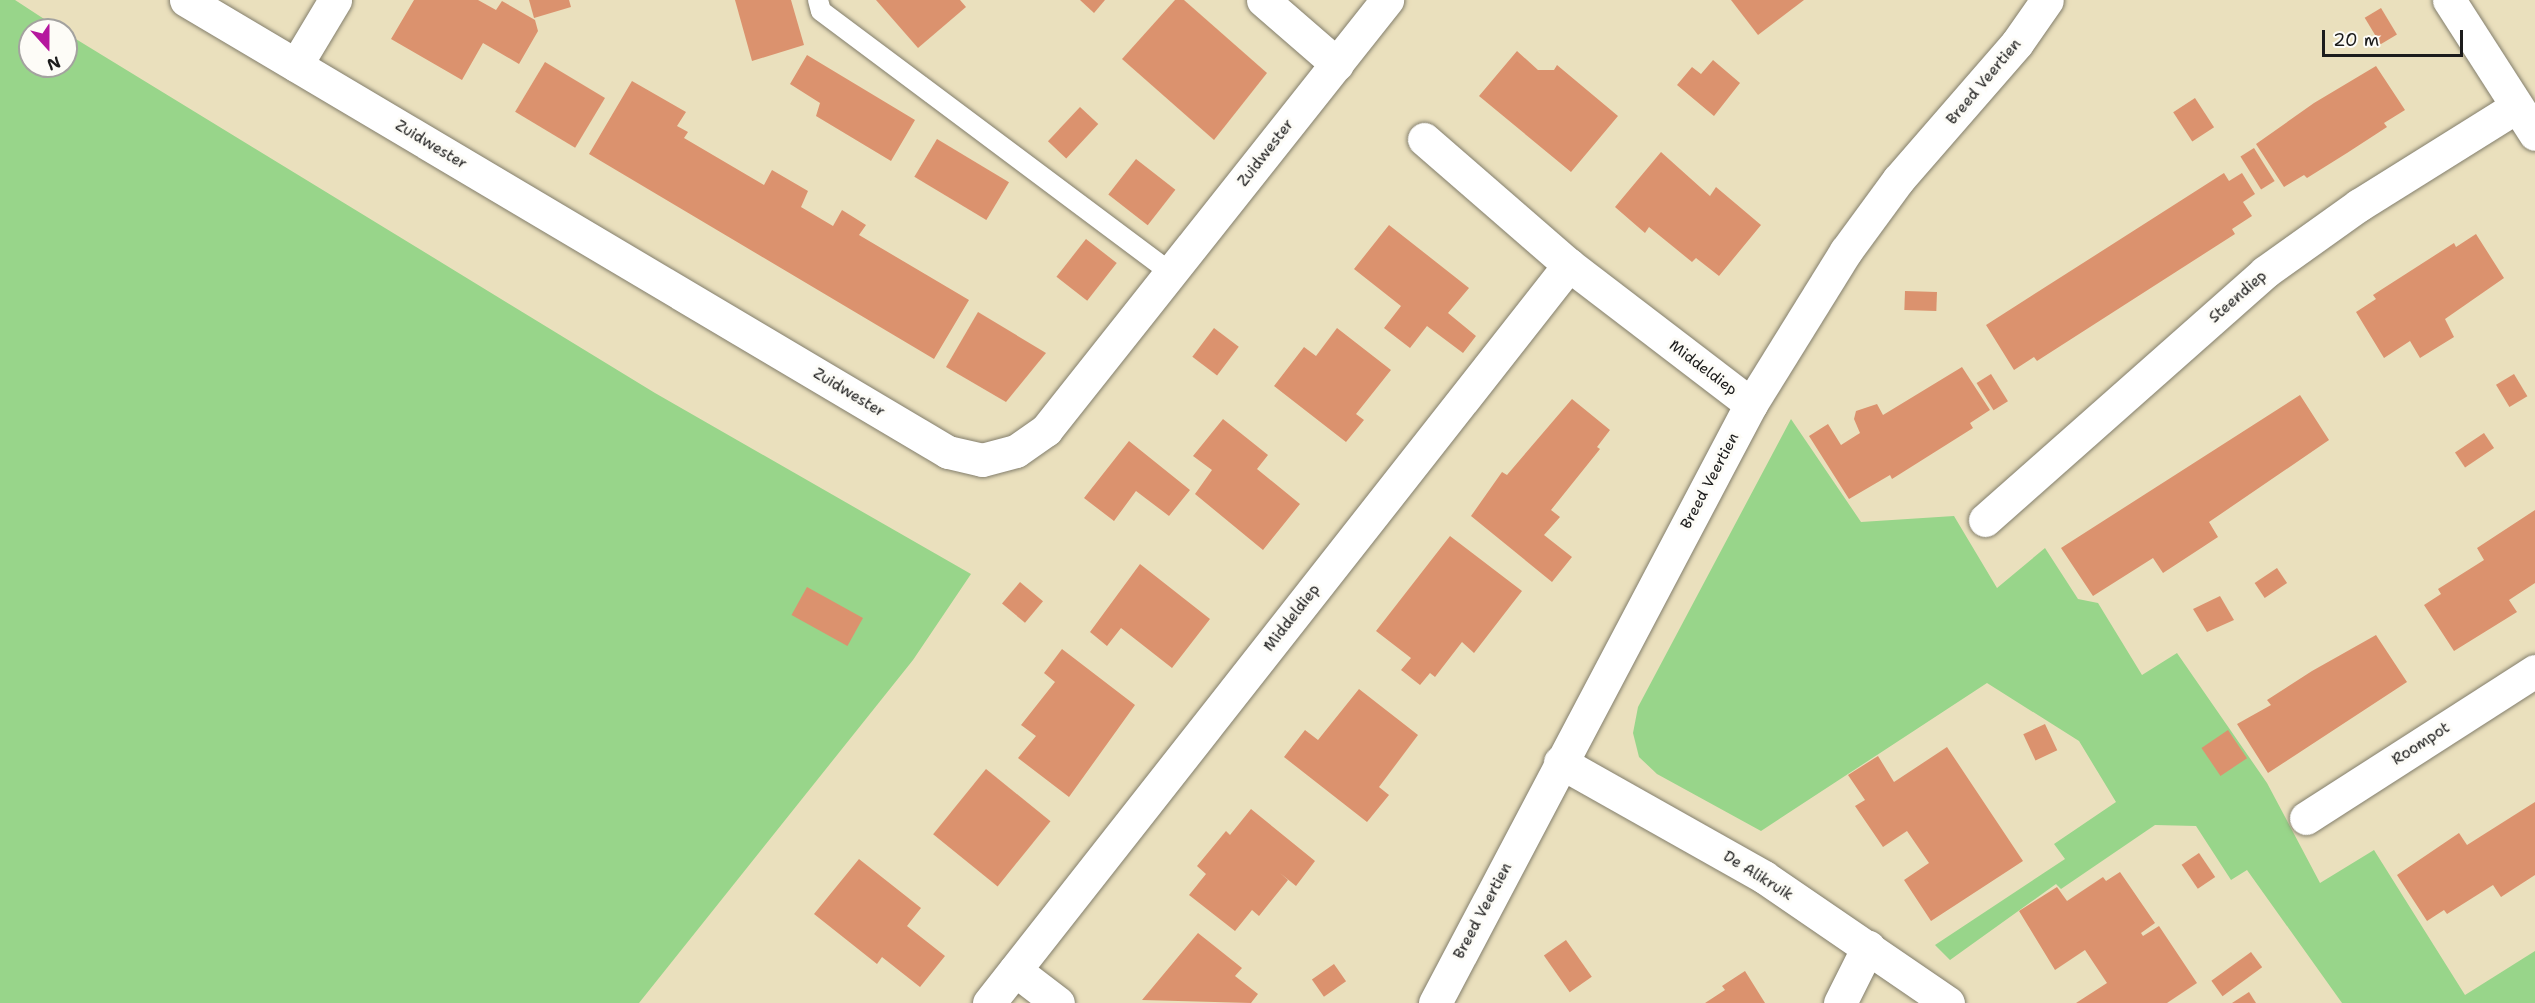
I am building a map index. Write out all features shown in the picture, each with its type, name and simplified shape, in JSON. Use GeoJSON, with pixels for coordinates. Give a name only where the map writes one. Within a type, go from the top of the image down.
{"type":"FeatureCollection","features":[{"type":"Feature","properties":{"kind":"street","name":"Zuidwester"},"geometry":{"type":"LineString","coordinates":[[186,0],[948,452],[982,460],[1016,451],[1046,430],[1387,0]]}},
{"type":"Feature","properties":{"kind":"street"},"geometry":{"type":"LineString","coordinates":[[296,65],[335,0]]}},
{"type":"Feature","properties":{"kind":"street"},"geometry":{"type":"LineString","coordinates":[[1263,0],[1337,64]]}},
{"type":"Feature","properties":{"kind":"street","name":"Breed Veertien"},"geometry":{"type":"LineString","coordinates":[[1435,1003],[1560,762],[1751,404],[1846,251],[1898,180],[2017,43],[2047,0]]}},
{"type":"Feature","properties":{"kind":"street"},"geometry":{"type":"LineString","coordinates":[[2449,0],[2535,134]]}},
{"type":"Feature","properties":{"kind":"street","name":"Steendiep"},"geometry":{"type":"LineString","coordinates":[[1985,520],[2265,273],[2359,206],[2516,106]]}},
{"type":"Feature","properties":{"kind":"street","name":"Middeldiep"},"geometry":{"type":"LineString","coordinates":[[1424,138],[1569,265],[1751,404]]}},
{"type":"Feature","properties":{"kind":"street","name":"Middeldiep"},"geometry":{"type":"LineString","coordinates":[[989,1003],[1569,265]]}},
{"type":"Feature","properties":{"kind":"street","name":"Roompot"},"geometry":{"type":"LineString","coordinates":[[2306,818],[2535,671]]}},
{"type":"Feature","properties":{"kind":"street","name":"De Alikruik"},"geometry":{"type":"LineString","coordinates":[[1560,762],[1764,877],[1948,1003]]}},
{"type":"Feature","properties":{"kind":"street"},"geometry":{"type":"LineString","coordinates":[[1840,1003],[1868,947]]}},
{"type":"Feature","properties":{"kind":"street"},"geometry":{"type":"LineString","coordinates":[[1015,970],[1058,1003]]}},
{"type":"Feature","properties":{"kind":"lane"},"geometry":{"type":"LineString","coordinates":[[818,0],[821,11],[1171,273]]}},
{"type":"Feature","properties":{"kind":"green space"},"geometry":{"type":"Polygon","coordinates":[[[0,0],[15,0],[43,18],[18,18],[18,78],[78,78],[78,40],[655,393],[971,574],[913,660],[639,1003],[0,1003],[0,0]]]}},
{"type":"Feature","properties":{"kind":"green space"},"geometry":{"type":"Polygon","coordinates":[[[1791,419],[1861,522],[1954,516],[1997,588],[2045,548],[2078,599],[2098,603],[2142,675],[2177,653],[2267,783],[2320,883],[2374,850],[2465,995],[2535,951],[2535,1003],[2342,1003],[2247,870],[2231,880],[2196,826],[2155,825],[2061,889],[2056,884],[1950,960],[1935,945],[2065,859],[2054,844],[2116,802],[2079,741],[1987,683],[1761,831],[1657,774],[1639,757],[1633,733],[1638,707],[1791,419]]]}},
{"type":"Feature","properties":{"kind":"building"},"geometry":{"type":"Polygon","coordinates":[[[414,0],[478,0],[496,10],[502,1],[535,20],[538,31],[519,64],[483,43],[462,80],[391,39],[414,0]]]}},
{"type":"Feature","properties":{"kind":"building"},"geometry":{"type":"Polygon","coordinates":[[[529,0],[569,0],[571,7],[534,18],[529,0]]]}},
{"type":"Feature","properties":{"kind":"building"},"geometry":{"type":"Polygon","coordinates":[[[735,0],[791,0],[804,45],[752,61],[735,0]]]}},
{"type":"Feature","properties":{"kind":"building"},"geometry":{"type":"Polygon","coordinates":[[[876,0],[960,0],[966,7],[918,48],[876,0]]]}},
{"type":"Feature","properties":{"kind":"building"},"geometry":{"type":"Polygon","coordinates":[[[1080,0],[1105,0],[1094,13],[1080,0]]]}},
{"type":"Feature","properties":{"kind":"building"},"geometry":{"type":"Polygon","coordinates":[[[1175,0],[1184,0],[1267,73],[1214,140],[1122,59],[1175,0]]]}},
{"type":"Feature","properties":{"kind":"building"},"geometry":{"type":"Polygon","coordinates":[[[1731,0],[1804,0],[1758,35],[1731,0]]]}},
{"type":"Feature","properties":{"kind":"building"},"geometry":{"type":"Polygon","coordinates":[[[2381,8],[2397,35],[2381,44],[2365,18],[2381,8]]]}},
{"type":"Feature","properties":{"kind":"building"},"geometry":{"type":"Polygon","coordinates":[[[1517,51],[1538,70],[1554,70],[1557,65],[1618,116],[1571,172],[1479,96],[1517,51]]]}},
{"type":"Feature","properties":{"kind":"building"},"geometry":{"type":"Polygon","coordinates":[[[807,55],[915,120],[891,161],[816,116],[820,103],[790,84],[807,55]]]}},
{"type":"Feature","properties":{"kind":"building"},"geometry":{"type":"Polygon","coordinates":[[[1713,60],[1740,83],[1714,116],[1677,85],[1692,67],[1701,74],[1713,60]]]}},
{"type":"Feature","properties":{"kind":"building"},"geometry":{"type":"Polygon","coordinates":[[[545,62],[605,98],[575,148],[515,112],[545,62]]]}},
{"type":"Feature","properties":{"kind":"building"},"geometry":{"type":"Polygon","coordinates":[[[2376,66],[2405,110],[2384,123],[2387,127],[2347,153],[2307,178],[2304,175],[2284,187],[2256,144],[2314,103],[2376,66]]]}},
{"type":"Feature","properties":{"kind":"building"},"geometry":{"type":"Polygon","coordinates":[[[632,81],[686,112],[677,126],[688,132],[684,138],[764,185],[772,170],[808,191],[801,207],[833,226],[842,210],[866,225],[859,235],[969,300],[934,359],[589,154],[632,81]]]}},
{"type":"Feature","properties":{"kind":"building"},"geometry":{"type":"Polygon","coordinates":[[[2195,98],[2214,127],[2192,142],[2173,112],[2195,98]]]}},
{"type":"Feature","properties":{"kind":"building"},"geometry":{"type":"Polygon","coordinates":[[[1080,107],[1098,124],[1066,158],[1048,141],[1080,107]]]}},
{"type":"Feature","properties":{"kind":"building"},"geometry":{"type":"Polygon","coordinates":[[[937,139],[1009,182],[986,220],[914,177],[937,139]]]}},
{"type":"Feature","properties":{"kind":"building"},"geometry":{"type":"Polygon","coordinates":[[[2254,148],[2275,181],[2261,190],[2240,156],[2254,148]]]}},
{"type":"Feature","properties":{"kind":"building"},"geometry":{"type":"Polygon","coordinates":[[[1661,152],[1710,196],[1716,187],[1761,225],[1719,276],[1696,258],[1692,262],[1649,227],[1645,233],[1615,207],[1661,152]]]}},
{"type":"Feature","properties":{"kind":"building"},"geometry":{"type":"Polygon","coordinates":[[[1136,159],[1175,190],[1148,225],[1108,194],[1136,159]]]}},
{"type":"Feature","properties":{"kind":"building"},"geometry":{"type":"Polygon","coordinates":[[[2224,173],[2229,181],[2242,173],[2255,194],[2243,202],[2252,216],[2232,229],[2235,234],[2037,361],[2034,357],[2014,370],[1986,325],[2224,173]]]}},
{"type":"Feature","properties":{"kind":"building"},"geometry":{"type":"Polygon","coordinates":[[[1389,225],[1469,288],[1448,313],[1476,336],[1463,353],[1427,326],[1410,348],[1384,328],[1401,306],[1354,269],[1389,225]]]}},
{"type":"Feature","properties":{"kind":"building"},"geometry":{"type":"Polygon","coordinates":[[[2476,234],[2504,278],[2445,319],[2454,337],[2420,358],[2410,341],[2384,358],[2356,312],[2376,299],[2373,295],[2454,243],[2456,247],[2476,234]]]}},
{"type":"Feature","properties":{"kind":"building"},"geometry":{"type":"Polygon","coordinates":[[[1086,239],[1117,263],[1087,301],[1056,277],[1086,239]]]}},
{"type":"Feature","properties":{"kind":"building"},"geometry":{"type":"Polygon","coordinates":[[[1905,291],[1937,292],[1936,311],[1904,310],[1905,291]]]}},
{"type":"Feature","properties":{"kind":"building"},"geometry":{"type":"Polygon","coordinates":[[[978,312],[1046,353],[1006,402],[946,367],[978,312]]]}},
{"type":"Feature","properties":{"kind":"building"},"geometry":{"type":"Polygon","coordinates":[[[1214,328],[1239,347],[1217,375],[1192,357],[1214,328]]]}},
{"type":"Feature","properties":{"kind":"building"},"geometry":{"type":"Polygon","coordinates":[[[1337,328],[1391,370],[1356,414],[1364,420],[1346,442],[1274,386],[1304,347],[1316,356],[1337,328]]]}},
{"type":"Feature","properties":{"kind":"building"},"geometry":{"type":"Polygon","coordinates":[[[1962,367],[1990,410],[1970,423],[1973,428],[1892,479],[1890,475],[1849,499],[1809,436],[1828,424],[1841,445],[1860,433],[1854,419],[1856,411],[1877,404],[1883,415],[1962,367]]]}},
{"type":"Feature","properties":{"kind":"building"},"geometry":{"type":"Polygon","coordinates":[[[1991,374],[2008,401],[1994,410],[1977,383],[1991,374]]]}},
{"type":"Feature","properties":{"kind":"building"},"geometry":{"type":"Polygon","coordinates":[[[2514,374],[2527,396],[2509,407],[2496,385],[2514,374]]]}},
{"type":"Feature","properties":{"kind":"building"},"geometry":{"type":"Polygon","coordinates":[[[2300,395],[2329,440],[2209,522],[2218,537],[2163,573],[2153,558],[2093,596],[2061,548],[2300,395]]]}},
{"type":"Feature","properties":{"kind":"building"},"geometry":{"type":"Polygon","coordinates":[[[1572,399],[1610,430],[1597,447],[1600,449],[1551,510],[1560,517],[1544,535],[1572,557],[1552,582],[1471,516],[1502,472],[1507,475],[1572,399]]]}},
{"type":"Feature","properties":{"kind":"building"},"geometry":{"type":"Polygon","coordinates":[[[1223,419],[1268,455],[1257,469],[1300,504],[1263,550],[1195,494],[1212,470],[1193,456],[1223,419]]]}},
{"type":"Feature","properties":{"kind":"building"},"geometry":{"type":"Polygon","coordinates":[[[2484,433],[2494,448],[2465,467],[2455,453],[2484,433]]]}},
{"type":"Feature","properties":{"kind":"building"},"geometry":{"type":"Polygon","coordinates":[[[1129,441],[1190,490],[1169,516],[1136,491],[1114,521],[1084,498],[1129,441]]]}},
{"type":"Feature","properties":{"kind":"building"},"geometry":{"type":"Polygon","coordinates":[[[2535,510],[2535,583],[2509,600],[2517,612],[2454,651],[2424,605],[2441,594],[2438,589],[2484,560],[2477,548],[2535,510]]]}},
{"type":"Feature","properties":{"kind":"building"},"geometry":{"type":"Polygon","coordinates":[[[1450,536],[1522,591],[1474,653],[1462,642],[1435,677],[1430,673],[1420,685],[1401,670],[1411,658],[1376,631],[1450,536]]]}},
{"type":"Feature","properties":{"kind":"building"},"geometry":{"type":"Polygon","coordinates":[[[1140,564],[1210,619],[1172,668],[1121,628],[1107,646],[1090,632],[1140,564]]]}},
{"type":"Feature","properties":{"kind":"building"},"geometry":{"type":"Polygon","coordinates":[[[2277,568],[2287,583],[2265,598],[2255,583],[2277,568]]]}},
{"type":"Feature","properties":{"kind":"building"},"geometry":{"type":"Polygon","coordinates":[[[1020,582],[1043,601],[1025,623],[1002,603],[1020,582]]]}},
{"type":"Feature","properties":{"kind":"building"},"geometry":{"type":"Polygon","coordinates":[[[807,587],[863,618],[847,646],[791,615],[807,587]]]}},
{"type":"Feature","properties":{"kind":"building"},"geometry":{"type":"Polygon","coordinates":[[[2220,596],[2234,620],[2207,632],[2193,609],[2220,596]]]}},
{"type":"Feature","properties":{"kind":"building"},"geometry":{"type":"Polygon","coordinates":[[[2376,635],[2407,682],[2268,773],[2237,724],[2271,705],[2267,700],[2312,671],[2376,635]]]}},
{"type":"Feature","properties":{"kind":"building"},"geometry":{"type":"Polygon","coordinates":[[[1062,649],[1135,705],[1069,797],[1018,758],[1036,736],[1021,725],[1055,682],[1044,673],[1062,649]]]}},
{"type":"Feature","properties":{"kind":"building"},"geometry":{"type":"Polygon","coordinates":[[[1359,689],[1418,735],[1379,787],[1389,795],[1367,822],[1284,757],[1305,730],[1318,740],[1359,689]]]}},
{"type":"Feature","properties":{"kind":"building"},"geometry":{"type":"Polygon","coordinates":[[[2045,724],[2057,750],[2036,760],[2023,734],[2045,724]]]}},
{"type":"Feature","properties":{"kind":"building"},"geometry":{"type":"Polygon","coordinates":[[[2228,730],[2247,758],[2220,776],[2201,748],[2228,730]]]}},
{"type":"Feature","properties":{"kind":"building"},"geometry":{"type":"Polygon","coordinates":[[[1947,747],[2023,861],[1931,921],[1904,880],[1929,863],[1907,831],[1883,847],[1855,806],[1865,800],[1848,775],[1878,756],[1894,782],[1947,747]]]}},
{"type":"Feature","properties":{"kind":"building"},"geometry":{"type":"Polygon","coordinates":[[[986,769],[1051,821],[998,887],[933,834],[986,769]]]}},
{"type":"Feature","properties":{"kind":"building"},"geometry":{"type":"Polygon","coordinates":[[[2535,802],[2535,875],[2501,897],[2493,885],[2447,914],[2444,910],[2427,921],[2397,875],[2459,833],[2467,845],[2535,802]]]}},
{"type":"Feature","properties":{"kind":"building"},"geometry":{"type":"Polygon","coordinates":[[[1251,809],[1315,861],[1296,886],[1280,873],[1288,880],[1259,916],[1252,910],[1235,931],[1189,895],[1206,874],[1197,866],[1226,831],[1230,835],[1251,809]]]}},
{"type":"Feature","properties":{"kind":"building"},"geometry":{"type":"Polygon","coordinates":[[[2199,853],[2215,877],[2198,889],[2182,865],[2199,853]]]}},
{"type":"Feature","properties":{"kind":"building"},"geometry":{"type":"Polygon","coordinates":[[[859,859],[921,908],[907,926],[945,956],[920,987],[882,957],[877,964],[814,914],[859,859]]]}},
{"type":"Feature","properties":{"kind":"building"},"geometry":{"type":"Polygon","coordinates":[[[2120,872],[2155,923],[2141,933],[2143,936],[2159,926],[2197,983],[2167,1003],[2076,1003],[2107,983],[2085,950],[2055,970],[2019,911],[2057,887],[2067,901],[2103,877],[2106,881],[2120,872]]]}},
{"type":"Feature","properties":{"kind":"building"},"geometry":{"type":"Polygon","coordinates":[[[1198,933],[1242,968],[1235,976],[1258,994],[1251,1003],[1142,1000],[1198,933]]]}},
{"type":"Feature","properties":{"kind":"building"},"geometry":{"type":"Polygon","coordinates":[[[1566,940],[1592,977],[1570,992],[1544,955],[1566,940]]]}},
{"type":"Feature","properties":{"kind":"building"},"geometry":{"type":"Polygon","coordinates":[[[2251,952],[2262,967],[2223,996],[2211,981],[2251,952]]]}},
{"type":"Feature","properties":{"kind":"building"},"geometry":{"type":"Polygon","coordinates":[[[1334,964],[1346,981],[1324,997],[1312,979],[1334,964]]]}},
{"type":"Feature","properties":{"kind":"building"},"geometry":{"type":"Polygon","coordinates":[[[1745,971],[1765,1003],[1705,1003],[1725,990],[1722,986],[1745,971]]]}},
{"type":"Feature","properties":{"kind":"building"},"geometry":{"type":"Polygon","coordinates":[[[2249,992],[2256,1003],[2232,1003],[2249,992]]]}}]}
